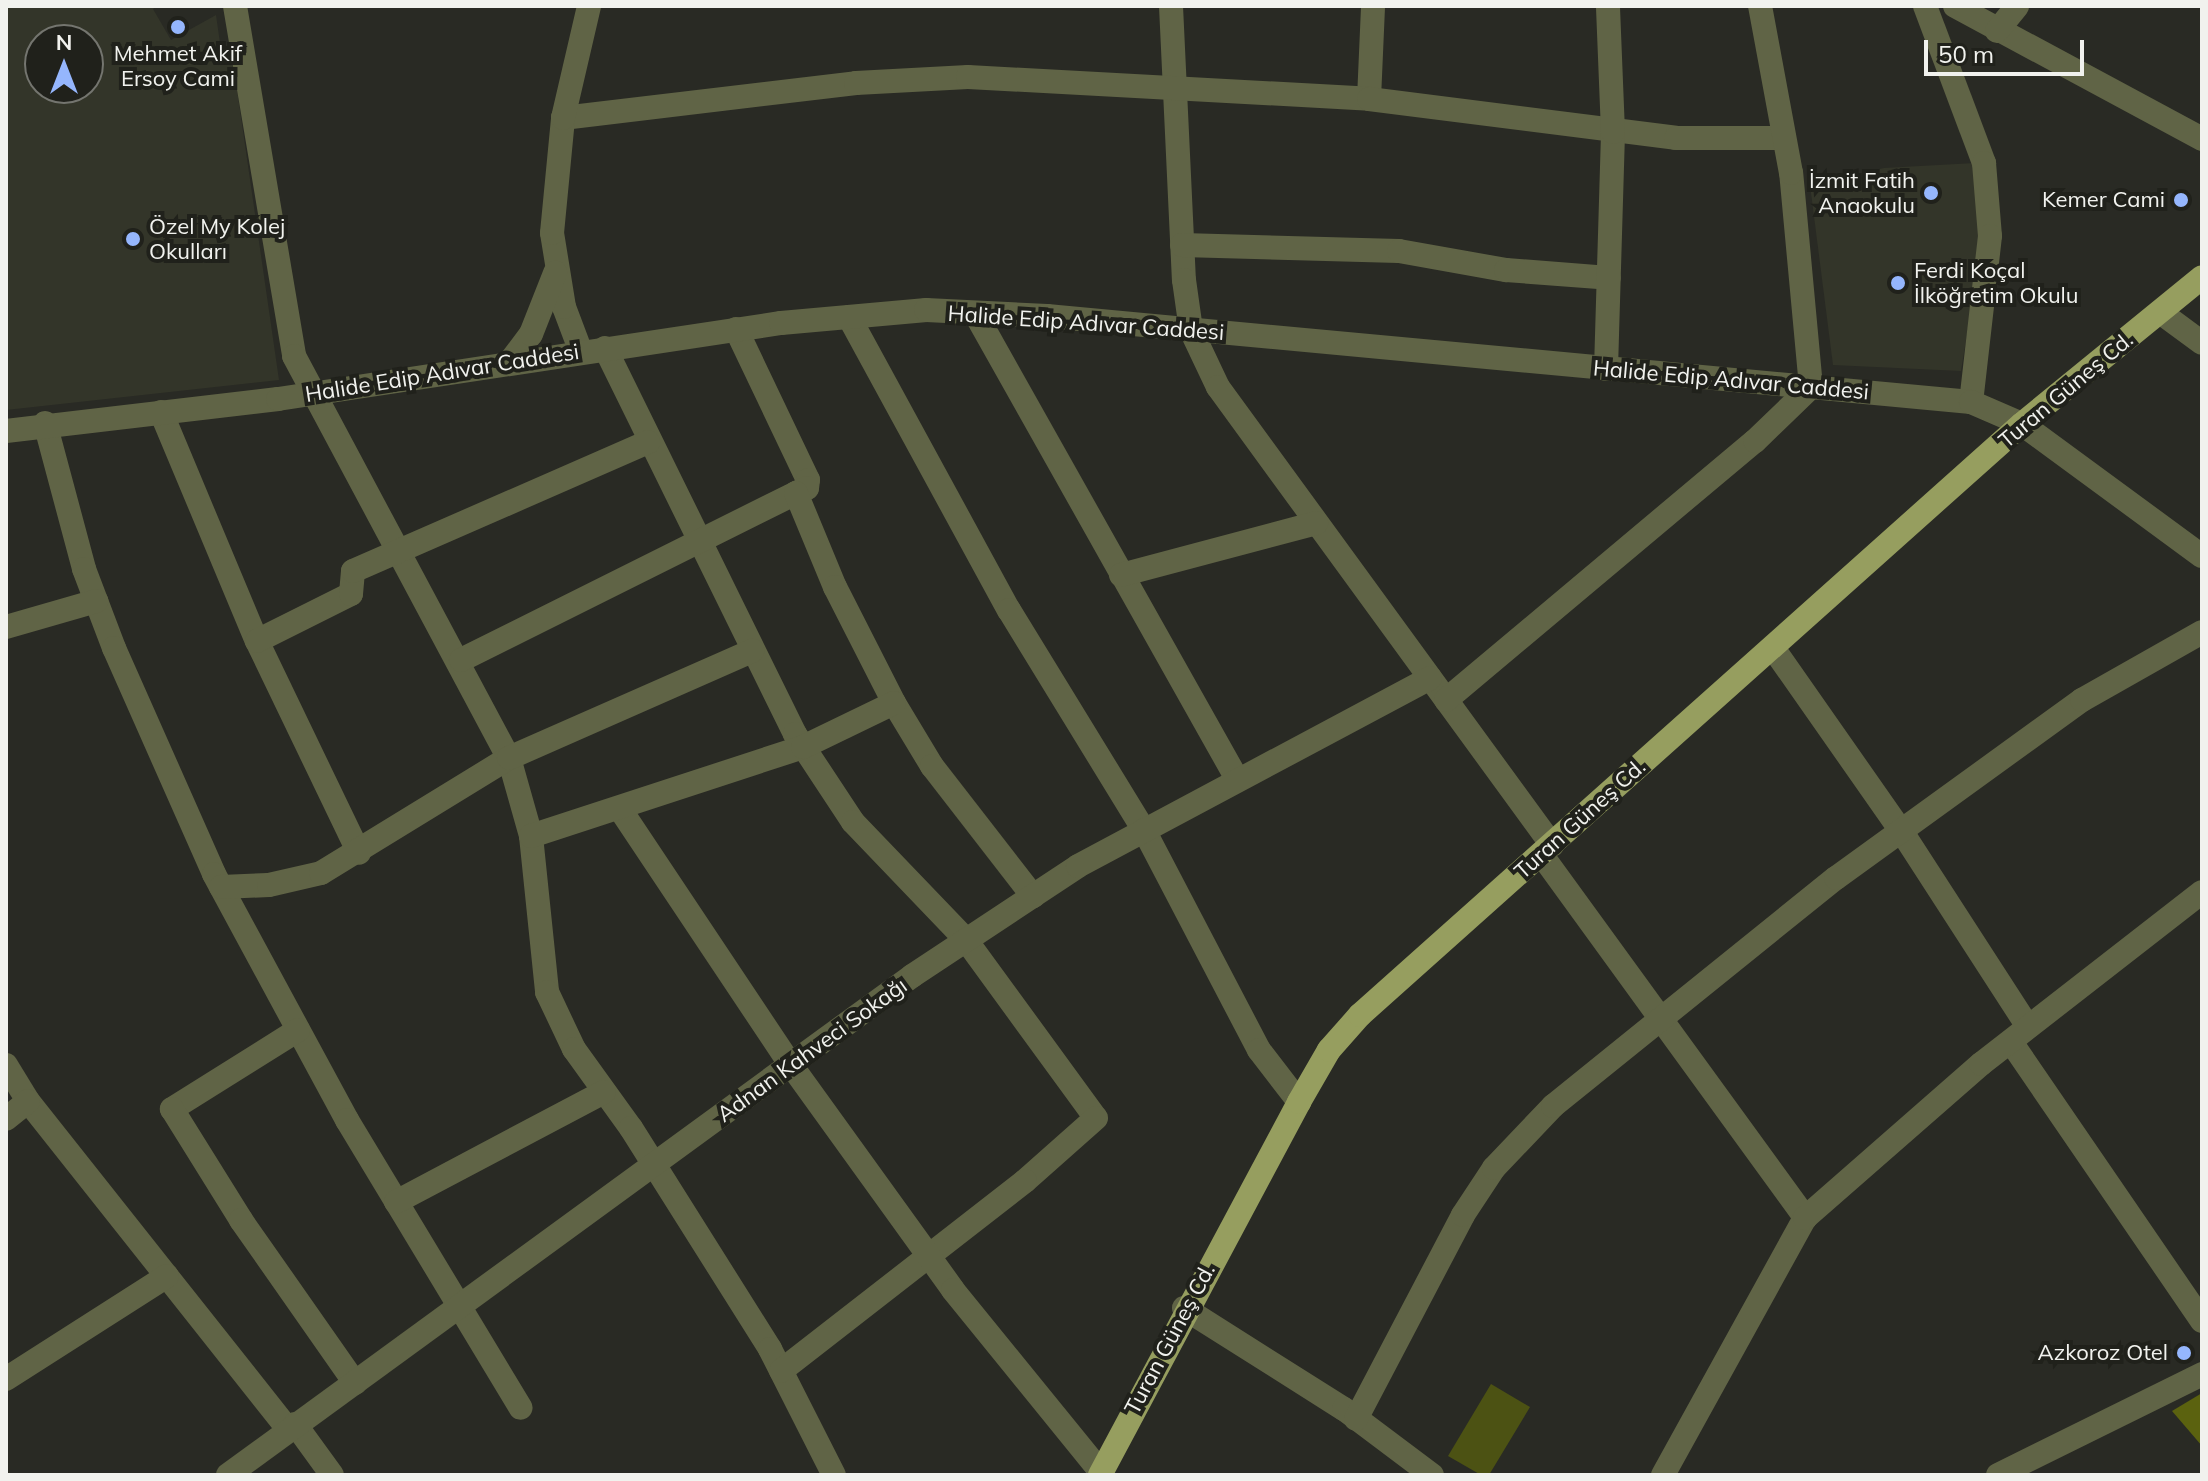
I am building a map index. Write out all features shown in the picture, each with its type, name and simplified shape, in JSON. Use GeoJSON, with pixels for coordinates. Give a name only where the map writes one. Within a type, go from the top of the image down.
{"type":"FeatureCollection","features":[{"type":"Feature","properties":{"kind":"main road","name":"Turan Güneş Cd."},"geometry":{"type":"LineString","coordinates":[[1100,1474],[1184,1308],[1299,1102],[1329,1050],[1360,1015],[2022,424],[2202,277]]}},
{"type":"Feature","properties":{"kind":"street"},"geometry":{"type":"LineString","coordinates":[[235,6],[289,338],[315,393],[461,660],[509,758],[531,836],[547,990],[574,1049],[654,1166],[781,1371],[834,1475]]}},
{"type":"Feature","properties":{"kind":"street"},"geometry":{"type":"LineString","coordinates":[[581,352],[556,270],[552,233],[563,118],[589,6]]}},
{"type":"Feature","properties":{"kind":"street"},"geometry":{"type":"LineString","coordinates":[[1171,6],[1182,245],[1191,330],[1218,387],[1446,700],[1661,1022],[1805,1218]]}},
{"type":"Feature","properties":{"kind":"street"},"geometry":{"type":"LineString","coordinates":[[1369,99],[1373,6]]}},
{"type":"Feature","properties":{"kind":"street"},"geometry":{"type":"LineString","coordinates":[[1606,369],[1613,132],[1608,6]]}},
{"type":"Feature","properties":{"kind":"street"},"geometry":{"type":"LineString","coordinates":[[1446,700],[1637,542],[1811,387],[1784,138],[1760,6]]}},
{"type":"Feature","properties":{"kind":"street"},"geometry":{"type":"LineString","coordinates":[[1925,6],[1984,163],[1990,236],[1971,402]]}},
{"type":"Feature","properties":{"kind":"street"},"geometry":{"type":"LineString","coordinates":[[1955,6],[2202,139]]}},
{"type":"Feature","properties":{"kind":"street"},"geometry":{"type":"LineString","coordinates":[[1997,31],[2017,6]]}},
{"type":"Feature","properties":{"kind":"street"},"geometry":{"type":"LineString","coordinates":[[563,118],[688,100],[934,77],[1369,99],[1613,132],[1739,141],[1784,138]]}},
{"type":"Feature","properties":{"kind":"street"},"geometry":{"type":"LineString","coordinates":[[1182,245],[1399,251],[1506,270],[1609,278]]}},
{"type":"Feature","properties":{"kind":"street"},"geometry":{"type":"LineString","coordinates":[[509,363],[531,334],[556,270]]}},
{"type":"Feature","properties":{"kind":"street"},"geometry":{"type":"LineString","coordinates":[[2160,312],[2202,343]]}},
{"type":"Feature","properties":{"kind":"street"},"geometry":{"type":"LineString","coordinates":[[975,313],[1237,779]]}},
{"type":"Feature","properties":{"kind":"street","name":"Halide Edip Adıvar Caddesi"},"geometry":{"type":"LineString","coordinates":[[6,431],[45,423],[315,393],[736,329],[849,317],[975,313],[1971,402],[2022,424],[2202,556]]}},
{"type":"Feature","properties":{"kind":"street"},"geometry":{"type":"LineString","coordinates":[[849,317],[1009,610],[1144,830],[1259,1050],[1299,1102]]}},
{"type":"Feature","properties":{"kind":"street"},"geometry":{"type":"LineString","coordinates":[[461,660],[698,539],[807,488],[808,480],[736,329]]}},
{"type":"Feature","properties":{"kind":"street"},"geometry":{"type":"LineString","coordinates":[[605,348],[648,442],[803,747],[853,822],[966,940],[1096,1118],[781,1371]]}},
{"type":"Feature","properties":{"kind":"street"},"geometry":{"type":"LineString","coordinates":[[161,412],[257,641],[359,853]]}},
{"type":"Feature","properties":{"kind":"street"},"geometry":{"type":"LineString","coordinates":[[45,423],[96,601],[163,766],[221,887],[396,1202],[521,1408]]}},
{"type":"Feature","properties":{"kind":"street"},"geometry":{"type":"LineString","coordinates":[[257,641],[351,594],[353,571],[400,547],[648,442]]}},
{"type":"Feature","properties":{"kind":"street"},"geometry":{"type":"LineString","coordinates":[[796,493],[841,599],[894,703],[932,766],[1033,896]]}},
{"type":"Feature","properties":{"kind":"street"},"geometry":{"type":"LineString","coordinates":[[1121,575],[1316,523]]}},
{"type":"Feature","properties":{"kind":"street"},"geometry":{"type":"LineString","coordinates":[[6,627],[96,601]]}},
{"type":"Feature","properties":{"kind":"street"},"geometry":{"type":"LineString","coordinates":[[1356,1419],[1400,1328],[1494,1168],[1553,1106],[1836,878],[2082,700],[2202,632]]}},
{"type":"Feature","properties":{"kind":"street"},"geometry":{"type":"LineString","coordinates":[[1773,648],[1902,832],[2019,1035],[2202,1321]]}},
{"type":"Feature","properties":{"kind":"street"},"geometry":{"type":"LineString","coordinates":[[221,887],[269,885],[308,876],[359,853],[509,758],[752,651]]}},
{"type":"Feature","properties":{"kind":"street","name":"Adnan Kahveci Sokağı"},"geometry":{"type":"LineString","coordinates":[[228,1475],[966,940],[1144,830],[1430,678]]}},
{"type":"Feature","properties":{"kind":"street"},"geometry":{"type":"LineString","coordinates":[[531,836],[803,747],[894,703]]}},
{"type":"Feature","properties":{"kind":"street"},"geometry":{"type":"LineString","coordinates":[[620,809],[791,1065],[928,1256],[1100,1474]]}},
{"type":"Feature","properties":{"kind":"street"},"geometry":{"type":"LineString","coordinates":[[1663,1475],[1805,1218],[2019,1035],[2202,892]]}},
{"type":"Feature","properties":{"kind":"street"},"geometry":{"type":"LineString","coordinates":[[298,1030],[172,1109],[241,1220],[355,1383]]}},
{"type":"Feature","properties":{"kind":"street"},"geometry":{"type":"LineString","coordinates":[[6,1065],[28,1101],[167,1276],[332,1475]]}},
{"type":"Feature","properties":{"kind":"street"},"geometry":{"type":"LineString","coordinates":[[396,1202],[604,1092]]}},
{"type":"Feature","properties":{"kind":"street"},"geometry":{"type":"LineString","coordinates":[[6,1119],[28,1101]]}},
{"type":"Feature","properties":{"kind":"street"},"geometry":{"type":"LineString","coordinates":[[6,1379],[167,1276]]}},
{"type":"Feature","properties":{"kind":"street"},"geometry":{"type":"LineString","coordinates":[[1184,1308],[1356,1419],[1424,1473]]}},
{"type":"Feature","properties":{"kind":"street"},"geometry":{"type":"LineString","coordinates":[[1998,1475],[2202,1374]]}},
{"type":"Feature","properties":{"kind":"shaded area","name":"Özel My Kolej Okulları"},"geometry":{"type":"Polygon","coordinates":[[[6,6],[157,6],[153,9],[171,40],[216,15],[222,57],[232,55],[279,380],[6,410],[6,6]]]}},
{"type":"Feature","properties":{"kind":"shaded area","name":"Ferdi Koçal İlköğretim Okulu"},"geometry":{"type":"Polygon","coordinates":[[[1975,163],[1981,249],[1961,371],[1833,365],[1810,185],[1884,168],[1975,163]]]}},
{"type":"Feature","properties":{"kind":"green space"},"geometry":{"type":"Polygon","coordinates":[[[1491,1384],[1530,1407],[1489,1475],[1481,1475],[1448,1456],[1491,1384]]]}},
{"type":"Feature","properties":{"kind":"green space"},"geometry":{"type":"Polygon","coordinates":[[[2202,1393],[2202,1446],[2172,1411],[2202,1393]]]}},
{"type":"Feature","properties":{"kind":"place","name":"Mehmet Akif Ersoy Cami"},"geometry":{"type":"Point","coordinates":[178,27]}},
{"type":"Feature","properties":{"kind":"place","name":"İzmit Fatih Anaokulu"},"geometry":{"type":"Point","coordinates":[1931,193]}},
{"type":"Feature","properties":{"kind":"place","name":"Kemer Cami"},"geometry":{"type":"Point","coordinates":[2181,200]}},
{"type":"Feature","properties":{"kind":"place","name":"Özel My Kolej Okulları"},"geometry":{"type":"Point","coordinates":[133,239]}},
{"type":"Feature","properties":{"kind":"place","name":"Ferdi Koçal İlköğretim Okulu"},"geometry":{"type":"Point","coordinates":[1898,283]}},
{"type":"Feature","properties":{"kind":"place","name":"Azkoroz Otel"},"geometry":{"type":"Point","coordinates":[2184,1353]}}]}
